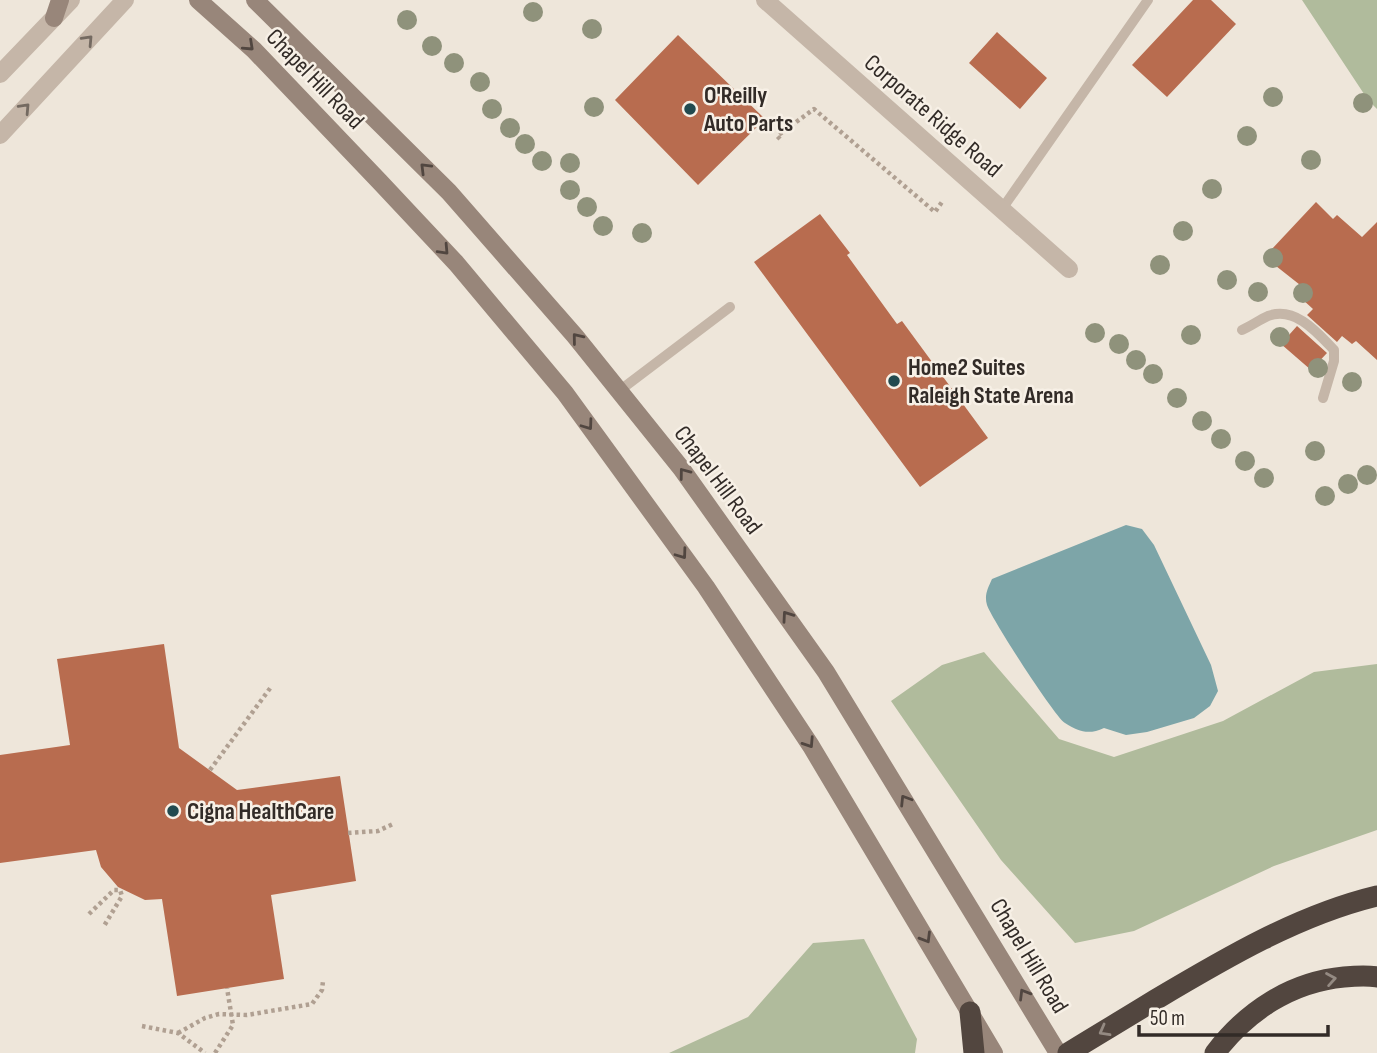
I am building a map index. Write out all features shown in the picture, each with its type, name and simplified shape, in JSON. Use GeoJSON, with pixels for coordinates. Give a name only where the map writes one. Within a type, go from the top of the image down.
{"type":"FeatureCollection","features":[{"type":"Feature","properties":{"kind":"highway"},"geometry":{"type":"LineString","coordinates":[[1068,1053],[1246,949],[1308,920],[1377,896]]}},
{"type":"Feature","properties":{"kind":"highway"},"geometry":{"type":"LineString","coordinates":[[1215,1053],[1248,1017],[1273,999],[1298,987],[1332,978],[1367,975],[1377,977]]}},
{"type":"Feature","properties":{"kind":"highway"},"geometry":{"type":"LineString","coordinates":[[970,1012],[974,1053]]}},
{"type":"Feature","properties":{"kind":"main road"},"geometry":{"type":"LineString","coordinates":[[54,18],[60,0]]}},
{"type":"Feature","properties":{"kind":"main road","name":"Chapel Hill Road"},"geometry":{"type":"LineString","coordinates":[[198,0],[254,50],[380,181],[456,263],[565,393],[706,587],[811,746],[994,1053]]}},
{"type":"Feature","properties":{"kind":"main road","name":"Chapel Hill Road"},"geometry":{"type":"LineString","coordinates":[[255,0],[449,192],[567,326],[681,468],[827,672],[1059,1053]]}},
{"type":"Feature","properties":{"kind":"street"},"geometry":{"type":"LineString","coordinates":[[0,75],[71,0]]}},
{"type":"Feature","properties":{"kind":"street"},"geometry":{"type":"LineString","coordinates":[[0,135],[125,0]]}},
{"type":"Feature","properties":{"kind":"street","name":"Corporate Ridge Road"},"geometry":{"type":"LineString","coordinates":[[765,0],[1069,269]]}},
{"type":"Feature","properties":{"kind":"lane"},"geometry":{"type":"LineString","coordinates":[[1002,209],[1148,0]]}},
{"type":"Feature","properties":{"kind":"lane"},"geometry":{"type":"LineString","coordinates":[[620,391],[730,307]]}},
{"type":"Feature","properties":{"kind":"lane"},"geometry":{"type":"LineString","coordinates":[[1242,330],[1267,316],[1282,313],[1297,317],[1311,327],[1334,350],[1334,360],[1323,398]]}},
{"type":"Feature","properties":{"kind":"path"},"geometry":{"type":"LineString","coordinates":[[779,139],[777,136],[814,109],[935,212],[942,202]]}},
{"type":"Feature","properties":{"kind":"path"},"geometry":{"type":"LineString","coordinates":[[209,770],[271,687]]}},
{"type":"Feature","properties":{"kind":"path"},"geometry":{"type":"LineString","coordinates":[[348,833],[378,831],[395,823]]}},
{"type":"Feature","properties":{"kind":"path"},"geometry":{"type":"LineString","coordinates":[[89,914],[114,890],[120,889],[122,896],[104,926]]}},
{"type":"Feature","properties":{"kind":"path"},"geometry":{"type":"LineString","coordinates":[[178,1032],[205,1018],[247,1015],[312,1004],[322,990],[323,981]]}},
{"type":"Feature","properties":{"kind":"path"},"geometry":{"type":"LineString","coordinates":[[215,1053],[233,1025],[228,988]]}},
{"type":"Feature","properties":{"kind":"path"},"geometry":{"type":"LineString","coordinates":[[142,1026],[178,1032],[205,1053]]}},
{"type":"Feature","properties":{"kind":"green space"},"geometry":{"type":"Polygon","coordinates":[[[1302,0],[1377,0],[1377,109],[1368,100],[1302,0]]]}},
{"type":"Feature","properties":{"kind":"green space"},"geometry":{"type":"Polygon","coordinates":[[[984,652],[1059,739],[1114,757],[1223,721],[1314,672],[1377,664],[1377,830],[1274,866],[1134,931],[1075,943],[1001,860],[891,701],[942,665],[984,652]]]}},
{"type":"Feature","properties":{"kind":"green space"},"geometry":{"type":"Polygon","coordinates":[[[864,939],[917,1039],[915,1053],[669,1053],[748,1017],[813,943],[864,939]]]}},
{"type":"Feature","properties":{"kind":"water"},"geometry":{"type":"Polygon","coordinates":[[[1126,525],[1142,529],[1154,545],[1211,665],[1218,691],[1210,706],[1194,718],[1147,732],[1126,735],[1104,728],[1084,732],[1065,723],[1049,704],[991,614],[986,595],[992,579],[1126,525]]]}},
{"type":"Feature","properties":{"kind":"building"},"geometry":{"type":"Polygon","coordinates":[[[1193,0],[1211,0],[1236,24],[1167,97],[1132,65],[1193,0]]]}},
{"type":"Feature","properties":{"kind":"building"},"geometry":{"type":"Polygon","coordinates":[[[997,32],[1047,78],[1020,109],[969,63],[997,32]]]}},
{"type":"Feature","properties":{"kind":"building","name":"O'Reilly Auto Parts"},"geometry":{"type":"Polygon","coordinates":[[[678,35],[765,119],[698,185],[615,100],[678,35]]]}},
{"type":"Feature","properties":{"kind":"building"},"geometry":{"type":"Polygon","coordinates":[[[1316,202],[1333,219],[1337,215],[1362,237],[1377,222],[1377,360],[1356,341],[1352,344],[1342,336],[1337,342],[1307,315],[1313,309],[1302,299],[1309,292],[1276,266],[1282,260],[1271,250],[1316,202]]]}},
{"type":"Feature","properties":{"kind":"building","name":"Home2 Suites Raleigh State Arena"},"geometry":{"type":"Polygon","coordinates":[[[820,214],[850,253],[847,255],[897,324],[902,321],[988,438],[920,487],[754,262],[820,214]]]}},
{"type":"Feature","properties":{"kind":"building"},"geometry":{"type":"Polygon","coordinates":[[[1297,326],[1327,353],[1311,370],[1281,344],[1297,326]]]}},
{"type":"Feature","properties":{"kind":"building","name":"Cigna HealthCare"},"geometry":{"type":"Polygon","coordinates":[[[164,644],[179,748],[237,790],[340,776],[356,881],[271,895],[284,979],[177,996],[162,899],[145,900],[118,887],[101,867],[96,850],[0,863],[0,755],[70,745],[57,659],[164,644]]]}},
{"type":"Feature","properties":{"kind":"place","name":"O'Reilly Auto Parts"},"geometry":{"type":"Point","coordinates":[690,109]}},
{"type":"Feature","properties":{"kind":"place","name":"Home2 Suites Raleigh State Arena"},"geometry":{"type":"Point","coordinates":[894,381]}},
{"type":"Feature","properties":{"kind":"place","name":"Cigna HealthCare"},"geometry":{"type":"Point","coordinates":[173,811]}}]}
